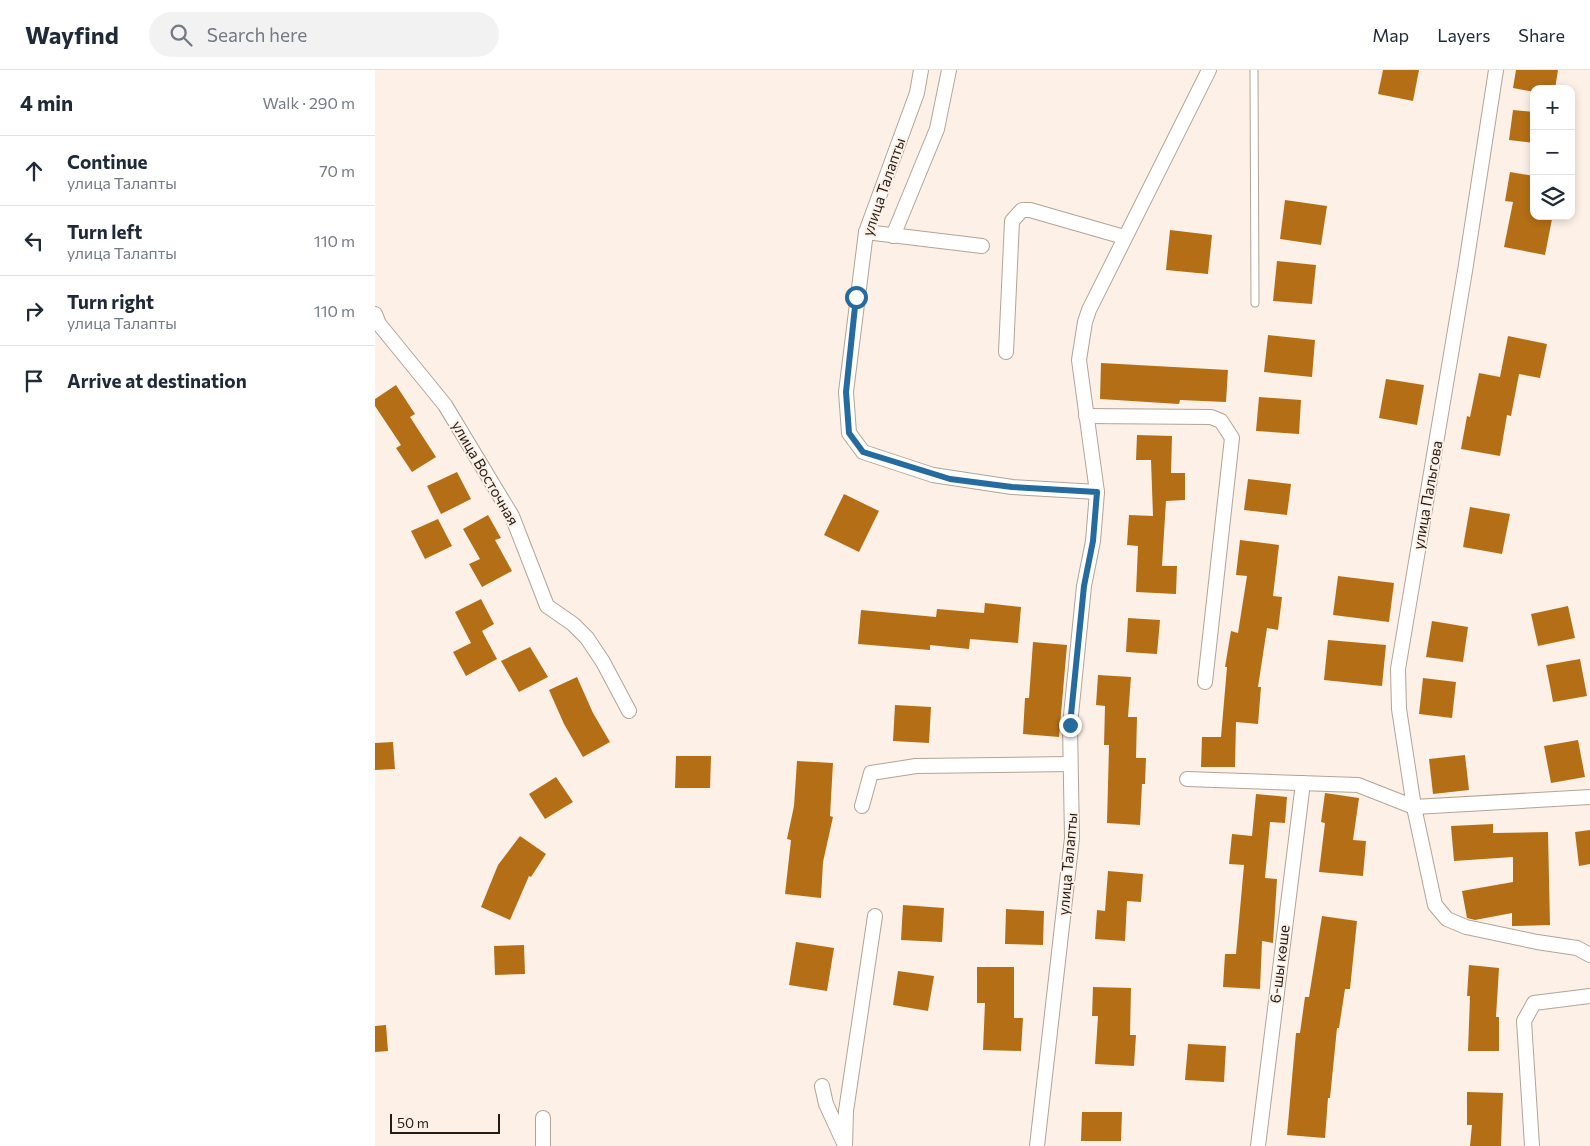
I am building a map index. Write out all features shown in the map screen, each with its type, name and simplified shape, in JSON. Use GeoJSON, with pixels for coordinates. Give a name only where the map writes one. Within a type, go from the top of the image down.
{"type":"FeatureCollection","features":[{"type":"Feature","properties":{"kind":"street","name":"улица Талапты"},"geometry":{"type":"LineString","coordinates":[[921,70],[917,93],[866,232],[846,392],[849,433],[863,452],[950,479],[1012,487],[1097,492]]}},
{"type":"Feature","properties":{"kind":"street"},"geometry":{"type":"LineString","coordinates":[[893,236],[937,129],[949,70]]}},
{"type":"Feature","properties":{"kind":"street","name":"улица Талапты"},"geometry":{"type":"LineString","coordinates":[[1037,1146],[1072,838],[1070,764],[1073,688],[1084,586],[1093,541],[1097,492],[1079,360],[1085,322],[1125,237],[1209,70]]}},
{"type":"Feature","properties":{"kind":"street","name":"улица Пальгова"},"geometry":{"type":"LineString","coordinates":[[1496,70],[1465,271],[1398,669],[1399,709],[1414,807],[1435,906],[1447,919],[1466,928],[1577,948],[1590,955]]}},
{"type":"Feature","properties":{"kind":"street"},"geometry":{"type":"LineString","coordinates":[[1006,352],[1013,221],[1023,210],[1030,210],[1125,237]]}},
{"type":"Feature","properties":{"kind":"street"},"geometry":{"type":"LineString","coordinates":[[866,232],[982,246]]}},
{"type":"Feature","properties":{"kind":"street","name":"улица Восточная"},"geometry":{"type":"LineString","coordinates":[[375,314],[379,324],[445,405],[512,516],[547,606],[573,624],[587,638],[603,662],[629,711]]}},
{"type":"Feature","properties":{"kind":"street"},"geometry":{"type":"LineString","coordinates":[[1086,416],[1211,417],[1221,421],[1232,438],[1205,682]]}},
{"type":"Feature","properties":{"kind":"street"},"geometry":{"type":"LineString","coordinates":[[862,806],[871,773],[916,766],[1070,764]]}},
{"type":"Feature","properties":{"kind":"street"},"geometry":{"type":"LineString","coordinates":[[1187,779],[1358,785],[1414,807],[1590,798]]}},
{"type":"Feature","properties":{"kind":"street","name":"6-шы көше"},"geometry":{"type":"LineString","coordinates":[[1258,1146],[1303,783]]}},
{"type":"Feature","properties":{"kind":"street"},"geometry":{"type":"LineString","coordinates":[[845,1146],[846,1111],[875,916]]}},
{"type":"Feature","properties":{"kind":"street"},"geometry":{"type":"LineString","coordinates":[[1532,1146],[1524,1021],[1534,1003],[1590,996]]}},
{"type":"Feature","properties":{"kind":"street"},"geometry":{"type":"LineString","coordinates":[[822,1086],[825,1104],[845,1146]]}},
{"type":"Feature","properties":{"kind":"street"},"geometry":{"type":"LineString","coordinates":[[543,1118],[543,1146]]}},
{"type":"Feature","properties":{"kind":"lane"},"geometry":{"type":"LineString","coordinates":[[1254,70],[1255,303]]}},
{"type":"Feature","properties":{"kind":"building"},"geometry":{"type":"Polygon","coordinates":[[[1383,70],[1419,70],[1413,101],[1378,94],[1383,70]]]}},
{"type":"Feature","properties":{"kind":"building"},"geometry":{"type":"Polygon","coordinates":[[[1516,70],[1558,70],[1556,85],[1530,85],[1530,91],[1513,88],[1516,70]]]}},
{"type":"Feature","properties":{"kind":"building"},"geometry":{"type":"Polygon","coordinates":[[[1513,110],[1530,112],[1530,143],[1509,140],[1513,110]]]}},
{"type":"Feature","properties":{"kind":"building"},"geometry":{"type":"Polygon","coordinates":[[[1510,172],[1530,175],[1530,220],[1552,220],[1545,255],[1504,247],[1513,202],[1505,201],[1510,172]]]}},
{"type":"Feature","properties":{"kind":"building"},"geometry":{"type":"Polygon","coordinates":[[[1285,200],[1327,206],[1321,245],[1280,239],[1285,200]]]}},
{"type":"Feature","properties":{"kind":"building"},"geometry":{"type":"Polygon","coordinates":[[[1170,230],[1212,235],[1208,274],[1166,270],[1170,230]]]}},
{"type":"Feature","properties":{"kind":"building"},"geometry":{"type":"Polygon","coordinates":[[[1277,261],[1316,265],[1312,304],[1273,301],[1277,261]]]}},
{"type":"Feature","properties":{"kind":"building"},"geometry":{"type":"Polygon","coordinates":[[[1268,335],[1315,340],[1312,377],[1264,372],[1268,335]]]}},
{"type":"Feature","properties":{"kind":"building"},"geometry":{"type":"Polygon","coordinates":[[[1508,336],[1547,344],[1540,378],[1519,374],[1511,416],[1507,415],[1500,456],[1461,449],[1467,416],[1470,417],[1479,373],[1500,377],[1508,336]]]}},
{"type":"Feature","properties":{"kind":"building"},"geometry":{"type":"Polygon","coordinates":[[[1101,363],[1228,370],[1226,402],[1180,400],[1179,404],[1100,399],[1101,363]]]}},
{"type":"Feature","properties":{"kind":"building"},"geometry":{"type":"Polygon","coordinates":[[[1386,379],[1424,385],[1417,425],[1379,418],[1386,379]]]}},
{"type":"Feature","properties":{"kind":"building"},"geometry":{"type":"Polygon","coordinates":[[[396,385],[415,414],[410,417],[436,457],[412,472],[396,448],[401,445],[375,406],[375,399],[396,385]]]}},
{"type":"Feature","properties":{"kind":"building"},"geometry":{"type":"Polygon","coordinates":[[[1259,397],[1301,400],[1299,434],[1256,431],[1259,397]]]}},
{"type":"Feature","properties":{"kind":"building"},"geometry":{"type":"Polygon","coordinates":[[[1137,435],[1172,436],[1171,473],[1185,473],[1185,500],[1166,501],[1162,566],[1177,566],[1176,594],[1136,592],[1138,546],[1127,545],[1129,515],[1153,516],[1151,460],[1136,460],[1137,435]]]}},
{"type":"Feature","properties":{"kind":"building"},"geometry":{"type":"Polygon","coordinates":[[[457,472],[471,499],[441,514],[427,486],[457,472]]]}},
{"type":"Feature","properties":{"kind":"building"},"geometry":{"type":"Polygon","coordinates":[[[1248,479],[1291,484],[1287,515],[1244,510],[1248,479]]]}},
{"type":"Feature","properties":{"kind":"building"},"geometry":{"type":"Polygon","coordinates":[[[844,494],[879,511],[859,552],[824,535],[844,494]]]}},
{"type":"Feature","properties":{"kind":"building"},"geometry":{"type":"Polygon","coordinates":[[[1470,507],[1510,514],[1502,554],[1463,547],[1470,507]]]}},
{"type":"Feature","properties":{"kind":"building"},"geometry":{"type":"Polygon","coordinates":[[[488,515],[501,538],[495,540],[512,571],[482,587],[469,564],[480,559],[463,529],[488,515]]]}},
{"type":"Feature","properties":{"kind":"building"},"geometry":{"type":"Polygon","coordinates":[[[438,519],[452,546],[425,559],[411,531],[438,519]]]}},
{"type":"Feature","properties":{"kind":"building"},"geometry":{"type":"Polygon","coordinates":[[[1240,540],[1279,545],[1273,596],[1282,597],[1278,630],[1267,628],[1258,687],[1261,687],[1258,724],[1236,722],[1235,767],[1201,767],[1202,737],[1221,737],[1227,667],[1225,667],[1231,631],[1238,633],[1247,576],[1236,575],[1240,540]]]}},
{"type":"Feature","properties":{"kind":"building"},"geometry":{"type":"Polygon","coordinates":[[[1338,576],[1394,583],[1389,622],[1333,615],[1338,576]]]}},
{"type":"Feature","properties":{"kind":"building"},"geometry":{"type":"Polygon","coordinates":[[[481,599],[494,624],[482,631],[497,659],[466,676],[453,652],[471,643],[455,612],[481,599]]]}},
{"type":"Feature","properties":{"kind":"building"},"geometry":{"type":"Polygon","coordinates":[[[985,603],[1021,607],[1018,643],[970,639],[969,649],[930,645],[930,650],[858,644],[861,610],[936,617],[937,609],[984,613],[985,603]]]}},
{"type":"Feature","properties":{"kind":"building"},"geometry":{"type":"Polygon","coordinates":[[[1568,606],[1575,638],[1538,646],[1531,614],[1568,606]]]}},
{"type":"Feature","properties":{"kind":"building"},"geometry":{"type":"Polygon","coordinates":[[[1128,618],[1160,620],[1157,654],[1126,652],[1128,618]]]}},
{"type":"Feature","properties":{"kind":"building"},"geometry":{"type":"Polygon","coordinates":[[[1432,621],[1468,627],[1463,662],[1426,657],[1432,621]]]}},
{"type":"Feature","properties":{"kind":"building"},"geometry":{"type":"Polygon","coordinates":[[[1328,640],[1386,645],[1382,686],[1324,680],[1328,640]]]}},
{"type":"Feature","properties":{"kind":"building"},"geometry":{"type":"Polygon","coordinates":[[[1033,642],[1067,645],[1059,737],[1023,734],[1025,698],[1029,698],[1033,642]]]}},
{"type":"Feature","properties":{"kind":"building"},"geometry":{"type":"Polygon","coordinates":[[[530,647],[548,677],[519,692],[501,661],[530,647]]]}},
{"type":"Feature","properties":{"kind":"building"},"geometry":{"type":"Polygon","coordinates":[[[1580,659],[1587,696],[1553,702],[1546,665],[1580,659]]]}},
{"type":"Feature","properties":{"kind":"building"},"geometry":{"type":"Polygon","coordinates":[[[1098,675],[1131,677],[1128,717],[1137,717],[1136,758],[1146,758],[1145,784],[1142,784],[1140,825],[1107,823],[1109,745],[1104,745],[1105,706],[1096,705],[1098,675]]]}},
{"type":"Feature","properties":{"kind":"building"},"geometry":{"type":"Polygon","coordinates":[[[577,677],[593,713],[610,742],[583,757],[564,724],[549,690],[577,677]]]}},
{"type":"Feature","properties":{"kind":"building"},"geometry":{"type":"Polygon","coordinates":[[[1423,678],[1456,682],[1452,718],[1419,714],[1423,678]]]}},
{"type":"Feature","properties":{"kind":"building"},"geometry":{"type":"Polygon","coordinates":[[[895,705],[931,707],[929,743],[893,741],[895,705]]]}},
{"type":"Feature","properties":{"kind":"building"},"geometry":{"type":"Polygon","coordinates":[[[1578,740],[1585,777],[1551,783],[1544,746],[1578,740]]]}},
{"type":"Feature","properties":{"kind":"building"},"geometry":{"type":"Polygon","coordinates":[[[393,742],[395,769],[375,770],[375,743],[393,742]]]}},
{"type":"Feature","properties":{"kind":"building"},"geometry":{"type":"Polygon","coordinates":[[[1465,755],[1469,790],[1433,794],[1429,759],[1465,755]]]}},
{"type":"Feature","properties":{"kind":"building"},"geometry":{"type":"Polygon","coordinates":[[[676,756],[711,756],[710,788],[675,788],[676,756]]]}},
{"type":"Feature","properties":{"kind":"building"},"geometry":{"type":"Polygon","coordinates":[[[797,761],[833,763],[830,816],[833,817],[823,862],[821,898],[785,894],[791,840],[787,839],[794,806],[797,761]]]}},
{"type":"Feature","properties":{"kind":"building"},"geometry":{"type":"Polygon","coordinates":[[[556,777],[573,802],[545,819],[529,794],[556,777]]]}},
{"type":"Feature","properties":{"kind":"building"},"geometry":{"type":"Polygon","coordinates":[[[1325,793],[1359,798],[1353,840],[1366,841],[1363,876],[1319,872],[1325,823],[1321,822],[1325,793]]]}},
{"type":"Feature","properties":{"kind":"building"},"geometry":{"type":"Polygon","coordinates":[[[1256,794],[1287,797],[1285,823],[1270,822],[1265,878],[1277,879],[1273,943],[1262,941],[1260,989],[1223,987],[1225,954],[1236,954],[1244,865],[1229,864],[1232,834],[1252,836],[1256,794]]]}},
{"type":"Feature","properties":{"kind":"building"},"geometry":{"type":"Polygon","coordinates":[[[1493,824],[1493,833],[1548,832],[1550,925],[1512,926],[1512,913],[1475,920],[1467,918],[1462,891],[1513,882],[1513,857],[1454,861],[1451,826],[1493,824]]]}},
{"type":"Feature","properties":{"kind":"building"},"geometry":{"type":"Polygon","coordinates":[[[1590,830],[1590,864],[1579,866],[1575,832],[1590,830]]]}},
{"type":"Feature","properties":{"kind":"building"},"geometry":{"type":"Polygon","coordinates":[[[520,836],[546,854],[531,877],[529,876],[510,920],[481,907],[498,865],[520,836]]]}},
{"type":"Feature","properties":{"kind":"building"},"geometry":{"type":"Polygon","coordinates":[[[1108,871],[1143,874],[1141,902],[1127,901],[1125,941],[1095,939],[1097,910],[1105,911],[1108,871]]]}},
{"type":"Feature","properties":{"kind":"building"},"geometry":{"type":"Polygon","coordinates":[[[903,905],[944,908],[942,942],[901,940],[903,905]]]}},
{"type":"Feature","properties":{"kind":"building"},"geometry":{"type":"Polygon","coordinates":[[[1006,909],[1044,911],[1043,945],[1005,944],[1006,909]]]}},
{"type":"Feature","properties":{"kind":"building"},"geometry":{"type":"Polygon","coordinates":[[[1322,916],[1357,921],[1350,989],[1345,989],[1339,1028],[1337,1028],[1325,1138],[1287,1135],[1296,1033],[1300,1033],[1305,997],[1309,997],[1322,916]]]}},
{"type":"Feature","properties":{"kind":"building"},"geometry":{"type":"Polygon","coordinates":[[[796,942],[834,948],[827,991],[789,985],[796,942]]]}},
{"type":"Feature","properties":{"kind":"building"},"geometry":{"type":"Polygon","coordinates":[[[524,945],[525,974],[495,975],[494,946],[524,945]]]}},
{"type":"Feature","properties":{"kind":"building"},"geometry":{"type":"Polygon","coordinates":[[[1469,965],[1499,968],[1496,1017],[1499,1017],[1499,1051],[1468,1051],[1470,996],[1467,996],[1469,965]]]}},
{"type":"Feature","properties":{"kind":"building"},"geometry":{"type":"Polygon","coordinates":[[[977,967],[1014,967],[1014,1018],[1023,1018],[1021,1051],[983,1050],[985,1003],[977,1003],[977,967]]]}},
{"type":"Feature","properties":{"kind":"building"},"geometry":{"type":"Polygon","coordinates":[[[898,971],[934,976],[928,1011],[893,1005],[898,971]]]}},
{"type":"Feature","properties":{"kind":"building"},"geometry":{"type":"Polygon","coordinates":[[[1093,987],[1131,988],[1130,1035],[1136,1035],[1134,1066],[1095,1064],[1098,1016],[1092,1016],[1093,987]]]}},
{"type":"Feature","properties":{"kind":"building"},"geometry":{"type":"Polygon","coordinates":[[[386,1025],[388,1051],[375,1052],[375,1026],[386,1025]]]}},
{"type":"Feature","properties":{"kind":"building"},"geometry":{"type":"Polygon","coordinates":[[[1188,1044],[1226,1046],[1224,1082],[1185,1080],[1188,1044]]]}},
{"type":"Feature","properties":{"kind":"building"},"geometry":{"type":"Polygon","coordinates":[[[1467,1092],[1503,1093],[1501,1146],[1470,1146],[1472,1125],[1467,1125],[1467,1092]]]}},
{"type":"Feature","properties":{"kind":"building"},"geometry":{"type":"Polygon","coordinates":[[[1082,1112],[1122,1112],[1121,1141],[1081,1141],[1082,1112]]]}},
{"type":"Feature","properties":{"kind":"route"},"geometry":{"type":"LineString","coordinates":[[856,297],[846,392],[849,433],[863,452],[889,458],[933,475],[950,479],[1012,487],[1097,492],[1093,541],[1084,586],[1070,725]]}}]}
